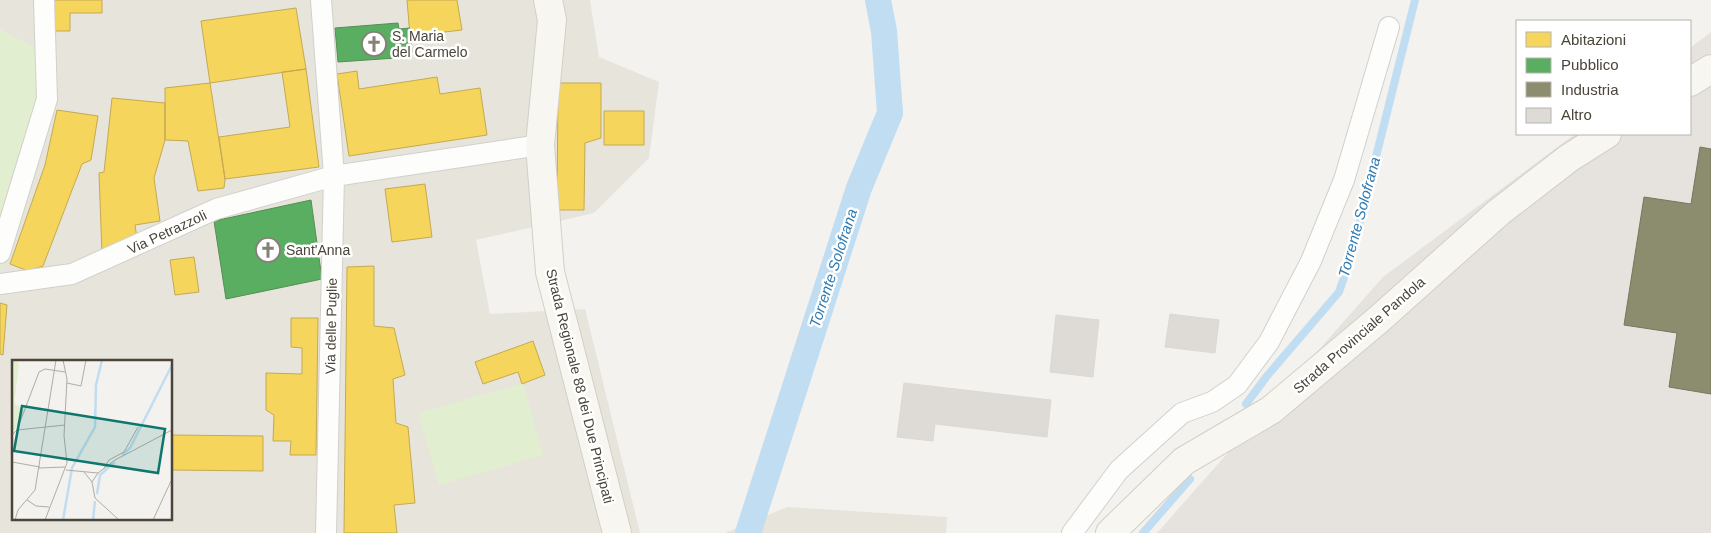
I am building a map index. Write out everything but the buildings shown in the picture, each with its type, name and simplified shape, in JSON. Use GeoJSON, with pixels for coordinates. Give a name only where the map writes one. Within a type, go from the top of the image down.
{"type":"FeatureCollection","features":[{"type":"Feature","properties":{"kind":"street"},"geometry":{"type":"LineString","coordinates":[[0,253],[48,100],[44,0]]}},
{"type":"Feature","properties":{"kind":"street","name":"Via delle Puglie"},"geometry":{"type":"LineString","coordinates":[[321,0],[334,176],[326,533]]}},
{"type":"Feature","properties":{"kind":"street","name":"Strada Regionale 88 dei Due Principati"},"geometry":{"type":"LineString","coordinates":[[548,0],[552,20],[540,145],[550,272],[617,533]]}},
{"type":"Feature","properties":{"kind":"street"},"geometry":{"type":"LineString","coordinates":[[1072,533],[1119,470],[1182,413],[1212,402],[1237,385],[1269,342],[1312,261],[1344,180],[1389,27]]}},
{"type":"Feature","properties":{"kind":"street"},"geometry":{"type":"LineString","coordinates":[[1691,81],[1711,69]]}},
{"type":"Feature","properties":{"kind":"street","name":"Strada Provinciale Pandola"},"geometry":{"type":"LineString","coordinates":[[1110,533],[1184,461],[1271,410],[1378,320],[1499,212],[1569,158],[1605,135]]}},
{"type":"Feature","properties":{"kind":"street","name":"Via Petrazzoli"},"geometry":{"type":"LineString","coordinates":[[0,284],[72,274],[216,209],[334,176],[540,145]]}},
{"type":"Feature","properties":{"kind":"shaded area"},"geometry":{"type":"Polygon","coordinates":[[[0,0],[590,0],[599,57],[659,82],[649,158],[594,213],[476,240],[490,314],[585,309],[640,533],[0,533],[0,0]]]}},
{"type":"Feature","properties":{"kind":"shaded area"},"geometry":{"type":"Polygon","coordinates":[[[1711,32],[1711,533],[1157,533],[1383,277],[1574,135],[1691,135],[1691,47],[1711,32]]]}},
{"type":"Feature","properties":{"kind":"shaded area"},"geometry":{"type":"Polygon","coordinates":[[[787,507],[947,517],[946,533],[725,533],[787,507]]]}},
{"type":"Feature","properties":{"kind":"green space"},"geometry":{"type":"Polygon","coordinates":[[[0,29],[49,55],[0,271],[0,29]]]}},
{"type":"Feature","properties":{"kind":"green space"},"geometry":{"type":"Polygon","coordinates":[[[523,383],[543,455],[439,485],[418,413],[523,383]]]}},
{"type":"Feature","properties":{"kind":"waterway","name":"Torrente Solofrana"},"geometry":{"type":"LineString","coordinates":[[748,533],[859,188],[890,113],[884,31],[878,0]]}},
{"type":"Feature","properties":{"kind":"waterway","name":"Torrente Solofrana"},"geometry":{"type":"LineString","coordinates":[[1246,404],[1267,376],[1339,292],[1351,257],[1415,0]]}},
{"type":"Feature","properties":{"kind":"waterway","name":"Torrente Solofrana"},"geometry":{"type":"LineString","coordinates":[[1143,533],[1190,479]]}},
{"type":"Feature","properties":{"kind":"place","name":"S. Maria del Carmelo"},"geometry":{"type":"Point","coordinates":[374,44]}},
{"type":"Feature","properties":{"kind":"place","name":"Sant'Anna"},"geometry":{"type":"Point","coordinates":[268,250]}}]}
